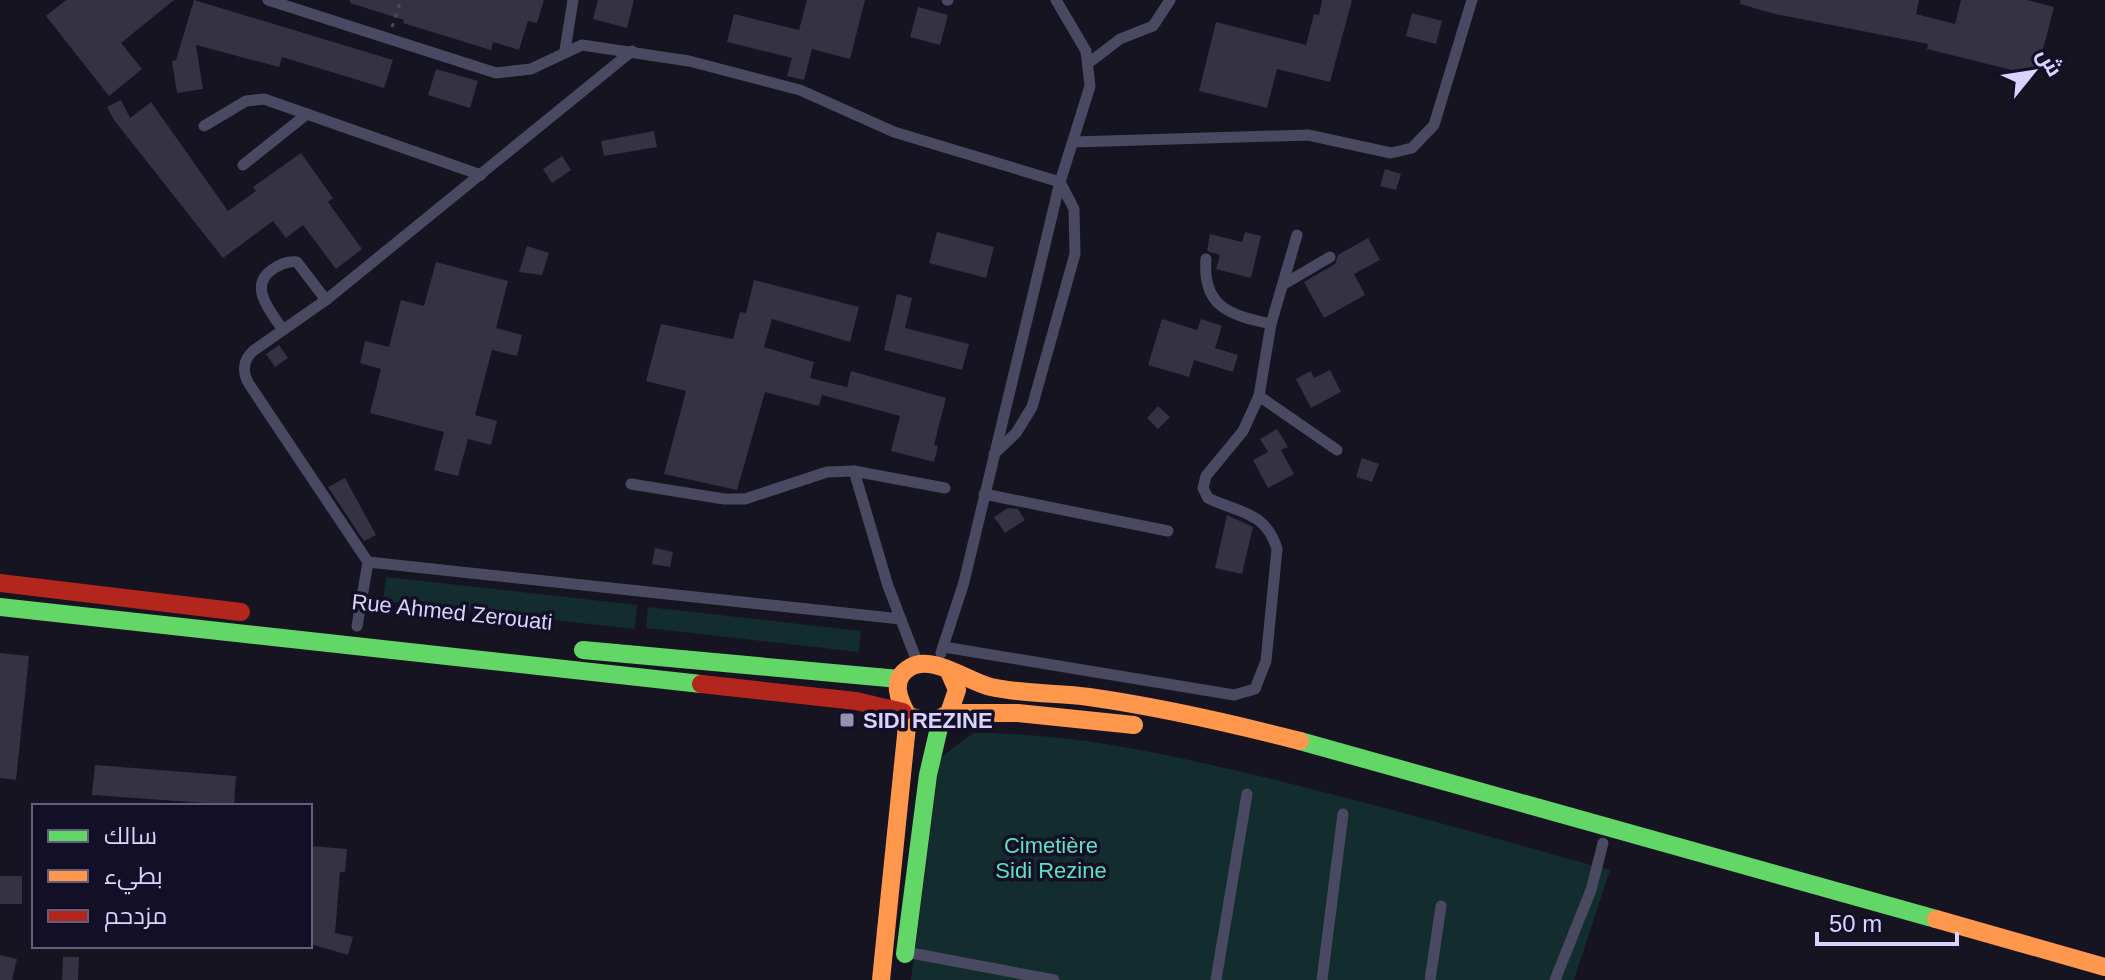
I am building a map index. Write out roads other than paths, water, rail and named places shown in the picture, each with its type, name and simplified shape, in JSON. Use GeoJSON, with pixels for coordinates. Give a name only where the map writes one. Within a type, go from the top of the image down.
{"type":"FeatureCollection","features":[{"type":"Feature","properties":{"kind":"main road"},"geometry":{"type":"LineString","coordinates":[[0,583],[264,615]]}},
{"type":"Feature","properties":{"kind":"main road"},"geometry":{"type":"LineString","coordinates":[[0,607],[856,701],[906,714],[924,723],[945,716],[1018,713],[1150,728]]}},
{"type":"Feature","properties":{"kind":"main road","name":"Rue Ahmed Zerouati"},"geometry":{"type":"LineString","coordinates":[[562,647],[860,678],[899,679]]}},
{"type":"Feature","properties":{"kind":"main road"},"geometry":{"type":"LineString","coordinates":[[881,980],[906,714],[897,696],[899,679],[934,668],[990,687],[1088,697],[1215,719],[1460,783],[2105,967]]}},
{"type":"Feature","properties":{"kind":"main road"},"geometry":{"type":"LineString","coordinates":[[901,980],[928,775],[945,716],[957,690],[934,668]]}},
{"type":"Feature","properties":{"kind":"main road"},"geometry":{"type":"LineString","coordinates":[[1214,740],[1341,769],[2091,980]]}},
{"type":"Feature","properties":{"kind":"lane"},"geometry":{"type":"LineString","coordinates":[[268,0],[496,73],[531,69],[565,50],[598,45],[689,61],[800,90],[894,132],[1060,182],[1074,209],[1075,254],[1038,393],[1025,421],[994,454]]}},
{"type":"Feature","properties":{"kind":"lane"},"geometry":{"type":"LineString","coordinates":[[565,50],[573,0]]}},
{"type":"Feature","properties":{"kind":"lane"},"geometry":{"type":"LineString","coordinates":[[934,668],[944,647],[964,582],[1060,182],[1090,86],[1090,62],[1056,0]]}},
{"type":"Feature","properties":{"kind":"lane"},"geometry":{"type":"LineString","coordinates":[[1090,62],[1120,39],[1153,26],[1170,0]]}},
{"type":"Feature","properties":{"kind":"lane"},"geometry":{"type":"LineString","coordinates":[[1073,142],[1308,135],[1391,153],[1412,148],[1434,125],[1472,0]]}},
{"type":"Feature","properties":{"kind":"lane"},"geometry":{"type":"LineString","coordinates":[[357,626],[368,562],[245,378],[244,366],[249,355],[326,300],[632,51]]}},
{"type":"Feature","properties":{"kind":"lane"},"geometry":{"type":"LineString","coordinates":[[204,126],[238,104],[255,99],[481,175]]}},
{"type":"Feature","properties":{"kind":"lane"},"geometry":{"type":"LineString","coordinates":[[243,165],[307,114]]}},
{"type":"Feature","properties":{"kind":"lane"},"geometry":{"type":"LineString","coordinates":[[944,647],[1234,695],[1255,689],[1266,661],[1277,549],[1267,526],[1259,518],[1208,498],[1203,488],[1206,476],[1243,431],[1259,396],[1271,324],[1297,235]]}},
{"type":"Feature","properties":{"kind":"lane"},"geometry":{"type":"LineString","coordinates":[[1284,284],[1330,257]]}},
{"type":"Feature","properties":{"kind":"lane"},"geometry":{"type":"LineString","coordinates":[[1206,259],[1204,278],[1211,296],[1223,309],[1233,315],[1271,324]]}},
{"type":"Feature","properties":{"kind":"lane"},"geometry":{"type":"LineString","coordinates":[[283,330],[262,297],[262,284],[269,273],[286,262],[297,262],[326,300]]}},
{"type":"Feature","properties":{"kind":"lane"},"geometry":{"type":"LineString","coordinates":[[1259,396],[1337,450]]}},
{"type":"Feature","properties":{"kind":"lane"},"geometry":{"type":"LineString","coordinates":[[854,471],[901,619],[934,668]]}},
{"type":"Feature","properties":{"kind":"lane"},"geometry":{"type":"LineString","coordinates":[[631,484],[745,499],[827,472],[854,471],[945,488]]}},
{"type":"Feature","properties":{"kind":"lane"},"geometry":{"type":"LineString","coordinates":[[984,494],[1168,531]]}},
{"type":"Feature","properties":{"kind":"lane"},"geometry":{"type":"LineString","coordinates":[[368,562],[901,619]]}},
{"type":"Feature","properties":{"kind":"lane"},"geometry":{"type":"LineString","coordinates":[[1216,980],[1247,794]]}},
{"type":"Feature","properties":{"kind":"lane"},"geometry":{"type":"LineString","coordinates":[[1322,980],[1343,814]]}},
{"type":"Feature","properties":{"kind":"lane"},"geometry":{"type":"LineString","coordinates":[[1555,980],[1591,890],[1603,843]]}},
{"type":"Feature","properties":{"kind":"lane"},"geometry":{"type":"LineString","coordinates":[[1430,980],[1441,906]]}},
{"type":"Feature","properties":{"kind":"lane"},"geometry":{"type":"LineString","coordinates":[[905,952],[1054,980]]}},
{"type":"Feature","properties":{"kind":"place","name":"SIDI REZINE"},"geometry":{"type":"Point","coordinates":[847,720]}},
{"type":"Feature","properties":{"kind":"park label","name":"Cimetière Sidi Rezine"},"geometry":{"type":"Point","coordinates":[1051,858]}}]}
